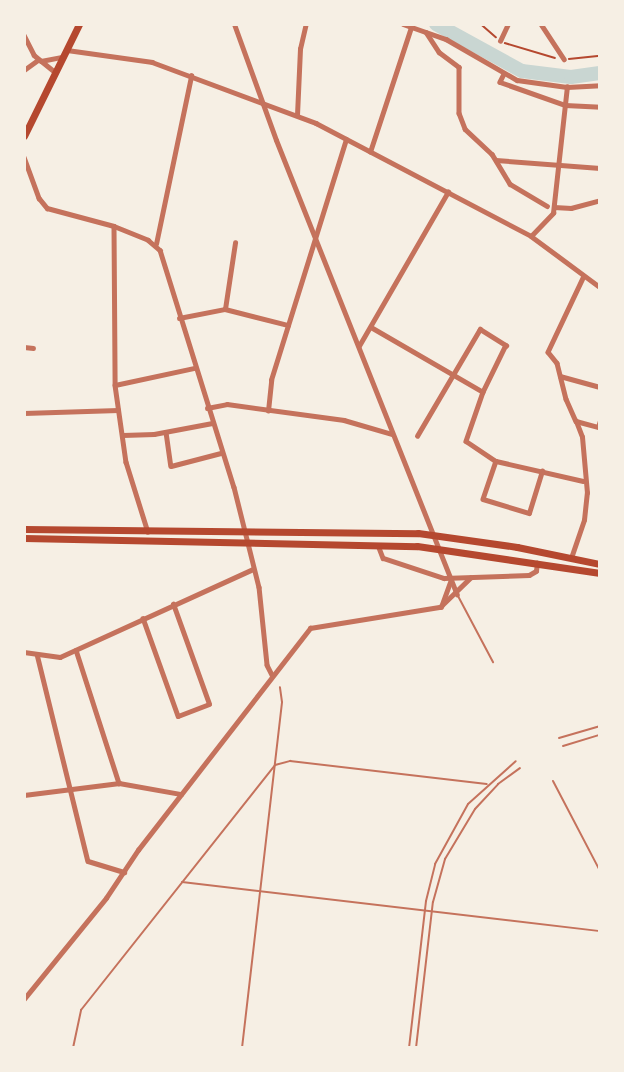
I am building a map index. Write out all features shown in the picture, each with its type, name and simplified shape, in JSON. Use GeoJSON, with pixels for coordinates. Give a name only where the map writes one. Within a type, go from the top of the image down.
{"type":"FeatureCollection","features":[{"type":"Feature","properties":{"kind":"main road"},"geometry":{"type":"LineString","coordinates":[[24,136],[79,24]]}},
{"type":"Feature","properties":{"kind":"main road"},"geometry":{"type":"LineString","coordinates":[[24,529],[432,535],[600,564]]}},
{"type":"Feature","properties":{"kind":"main road"},"geometry":{"type":"LineString","coordinates":[[24,538],[248,545],[439,547],[600,573]]}},
{"type":"Feature","properties":{"kind":"street"},"geometry":{"type":"LineString","coordinates":[[234,24],[392,434],[457,594]]}},
{"type":"Feature","properties":{"kind":"street"},"geometry":{"type":"LineString","coordinates":[[297,116],[300,49],[306,24]]}},
{"type":"Feature","properties":{"kind":"street"},"geometry":{"type":"LineString","coordinates":[[403,24],[426,32],[504,74],[533,83],[567,87],[600,85]]}},
{"type":"Feature","properties":{"kind":"street"},"geometry":{"type":"LineString","coordinates":[[500,41],[508,24]]}},
{"type":"Feature","properties":{"kind":"street"},"geometry":{"type":"LineString","coordinates":[[541,24],[564,59]]}},
{"type":"Feature","properties":{"kind":"street"},"geometry":{"type":"LineString","coordinates":[[370,152],[411,25]]}},
{"type":"Feature","properties":{"kind":"street"},"geometry":{"type":"LineString","coordinates":[[426,32],[439,52],[459,67],[458,104],[465,129],[496,160],[510,184],[547,206]]}},
{"type":"Feature","properties":{"kind":"street"},"geometry":{"type":"LineString","coordinates":[[24,35],[40,61],[55,72]]}},
{"type":"Feature","properties":{"kind":"street"},"geometry":{"type":"LineString","coordinates":[[66,50],[133,58],[191,76],[297,116],[346,139],[531,236],[560,254],[600,287]]}},
{"type":"Feature","properties":{"kind":"street"},"geometry":{"type":"LineString","coordinates":[[24,70],[40,61],[62,57]]}},
{"type":"Feature","properties":{"kind":"street"},"geometry":{"type":"LineString","coordinates":[[504,74],[500,82],[565,105],[600,107]]}},
{"type":"Feature","properties":{"kind":"street"},"geometry":{"type":"LineString","coordinates":[[191,76],[156,244],[246,534],[263,614],[267,665],[272,675]]}},
{"type":"Feature","properties":{"kind":"street"},"geometry":{"type":"LineString","coordinates":[[531,236],[554,213],[567,87]]}},
{"type":"Feature","properties":{"kind":"street"},"geometry":{"type":"LineString","coordinates":[[268,411],[271,380],[346,139]]}},
{"type":"Feature","properties":{"kind":"street"},"geometry":{"type":"LineString","coordinates":[[24,157],[39,198],[47,208],[114,226],[156,244]]}},
{"type":"Feature","properties":{"kind":"street"},"geometry":{"type":"LineString","coordinates":[[496,160],[600,168]]}},
{"type":"Feature","properties":{"kind":"street"},"geometry":{"type":"LineString","coordinates":[[359,346],[448,192]]}},
{"type":"Feature","properties":{"kind":"street"},"geometry":{"type":"LineString","coordinates":[[554,207],[571,208],[600,200]]}},
{"type":"Feature","properties":{"kind":"street"},"geometry":{"type":"LineString","coordinates":[[114,226],[115,385],[126,462],[148,532]]}},
{"type":"Feature","properties":{"kind":"street"},"geometry":{"type":"LineString","coordinates":[[225,309],[235,243]]}},
{"type":"Feature","properties":{"kind":"street"},"geometry":{"type":"LineString","coordinates":[[571,558],[585,514],[587,486],[583,481],[582,437],[557,363],[548,352],[584,276]]}},
{"type":"Feature","properties":{"kind":"street"},"geometry":{"type":"LineString","coordinates":[[179,318],[225,309],[288,325]]}},
{"type":"Feature","properties":{"kind":"street"},"geometry":{"type":"LineString","coordinates":[[371,327],[483,392]]}},
{"type":"Feature","properties":{"kind":"street"},"geometry":{"type":"LineString","coordinates":[[417,436],[480,328],[506,345],[483,392],[466,441],[496,461],[583,481]]}},
{"type":"Feature","properties":{"kind":"street"},"geometry":{"type":"LineString","coordinates":[[24,347],[33,348]]}},
{"type":"Feature","properties":{"kind":"street"},"geometry":{"type":"LineString","coordinates":[[115,385],[194,368]]}},
{"type":"Feature","properties":{"kind":"street"},"geometry":{"type":"LineString","coordinates":[[560,376],[600,387]]}},
{"type":"Feature","properties":{"kind":"street"},"geometry":{"type":"LineString","coordinates":[[207,408],[227,404],[354,422],[392,434]]}},
{"type":"Feature","properties":{"kind":"street"},"geometry":{"type":"LineString","coordinates":[[24,413],[118,410]]}},
{"type":"Feature","properties":{"kind":"street"},"geometry":{"type":"LineString","coordinates":[[576,421],[598,427],[600,421]]}},
{"type":"Feature","properties":{"kind":"street"},"geometry":{"type":"LineString","coordinates":[[123,435],[165,432],[212,423]]}},
{"type":"Feature","properties":{"kind":"street"},"geometry":{"type":"LineString","coordinates":[[165,432],[171,466],[221,453]]}},
{"type":"Feature","properties":{"kind":"street"},"geometry":{"type":"LineString","coordinates":[[496,461],[483,499],[529,513],[542,471]]}},
{"type":"Feature","properties":{"kind":"street"},"geometry":{"type":"LineString","coordinates":[[378,545],[382,558],[451,579],[529,575],[536,571],[537,562]]}},
{"type":"Feature","properties":{"kind":"street"},"geometry":{"type":"LineString","coordinates":[[24,652],[60,657],[253,569]]}},
{"type":"Feature","properties":{"kind":"street"},"geometry":{"type":"LineString","coordinates":[[24,999],[310,628],[441,608],[470,578]]}},
{"type":"Feature","properties":{"kind":"street"},"geometry":{"type":"LineString","coordinates":[[441,608],[451,579]]}},
{"type":"Feature","properties":{"kind":"street"},"geometry":{"type":"LineString","coordinates":[[142,618],[178,717],[209,704],[173,604]]}},
{"type":"Feature","properties":{"kind":"street"},"geometry":{"type":"LineString","coordinates":[[76,650],[119,783]]}},
{"type":"Feature","properties":{"kind":"street"},"geometry":{"type":"LineString","coordinates":[[37,654],[88,861],[124,872]]}},
{"type":"Feature","properties":{"kind":"street"},"geometry":{"type":"LineString","coordinates":[[24,795],[119,783],[181,794]]}},
{"type":"Feature","properties":{"kind":"lane"},"geometry":{"type":"LineString","coordinates":[[457,594],[493,662]]}},
{"type":"Feature","properties":{"kind":"lane"},"geometry":{"type":"LineString","coordinates":[[242,1048],[275,765],[280,687]]}},
{"type":"Feature","properties":{"kind":"lane"},"geometry":{"type":"LineString","coordinates":[[559,738],[600,726]]}},
{"type":"Feature","properties":{"kind":"lane"},"geometry":{"type":"LineString","coordinates":[[563,746],[600,735]]}},
{"type":"Feature","properties":{"kind":"lane"},"geometry":{"type":"LineString","coordinates":[[409,1048],[424,911],[431,877],[446,840],[463,812],[487,784],[516,760]]}},
{"type":"Feature","properties":{"kind":"lane"},"geometry":{"type":"LineString","coordinates":[[73,1048],[81,1010],[275,765],[290,762],[487,784]]}},
{"type":"Feature","properties":{"kind":"lane"},"geometry":{"type":"LineString","coordinates":[[416,1048],[432,911],[441,870],[462,827],[486,795],[520,768]]}},
{"type":"Feature","properties":{"kind":"lane"},"geometry":{"type":"LineString","coordinates":[[554,780],[600,871]]}},
{"type":"Feature","properties":{"kind":"lane"},"geometry":{"type":"LineString","coordinates":[[182,882],[600,931]]}},
{"type":"Feature","properties":{"kind":"path"},"geometry":{"type":"LineString","coordinates":[[481,24],[500,41],[518,50],[564,59],[600,56]]}},
{"type":"Feature","properties":{"kind":"waterway"},"geometry":{"type":"LineString","coordinates":[[436,24],[522,71],[571,77],[600,73]]}}]}
